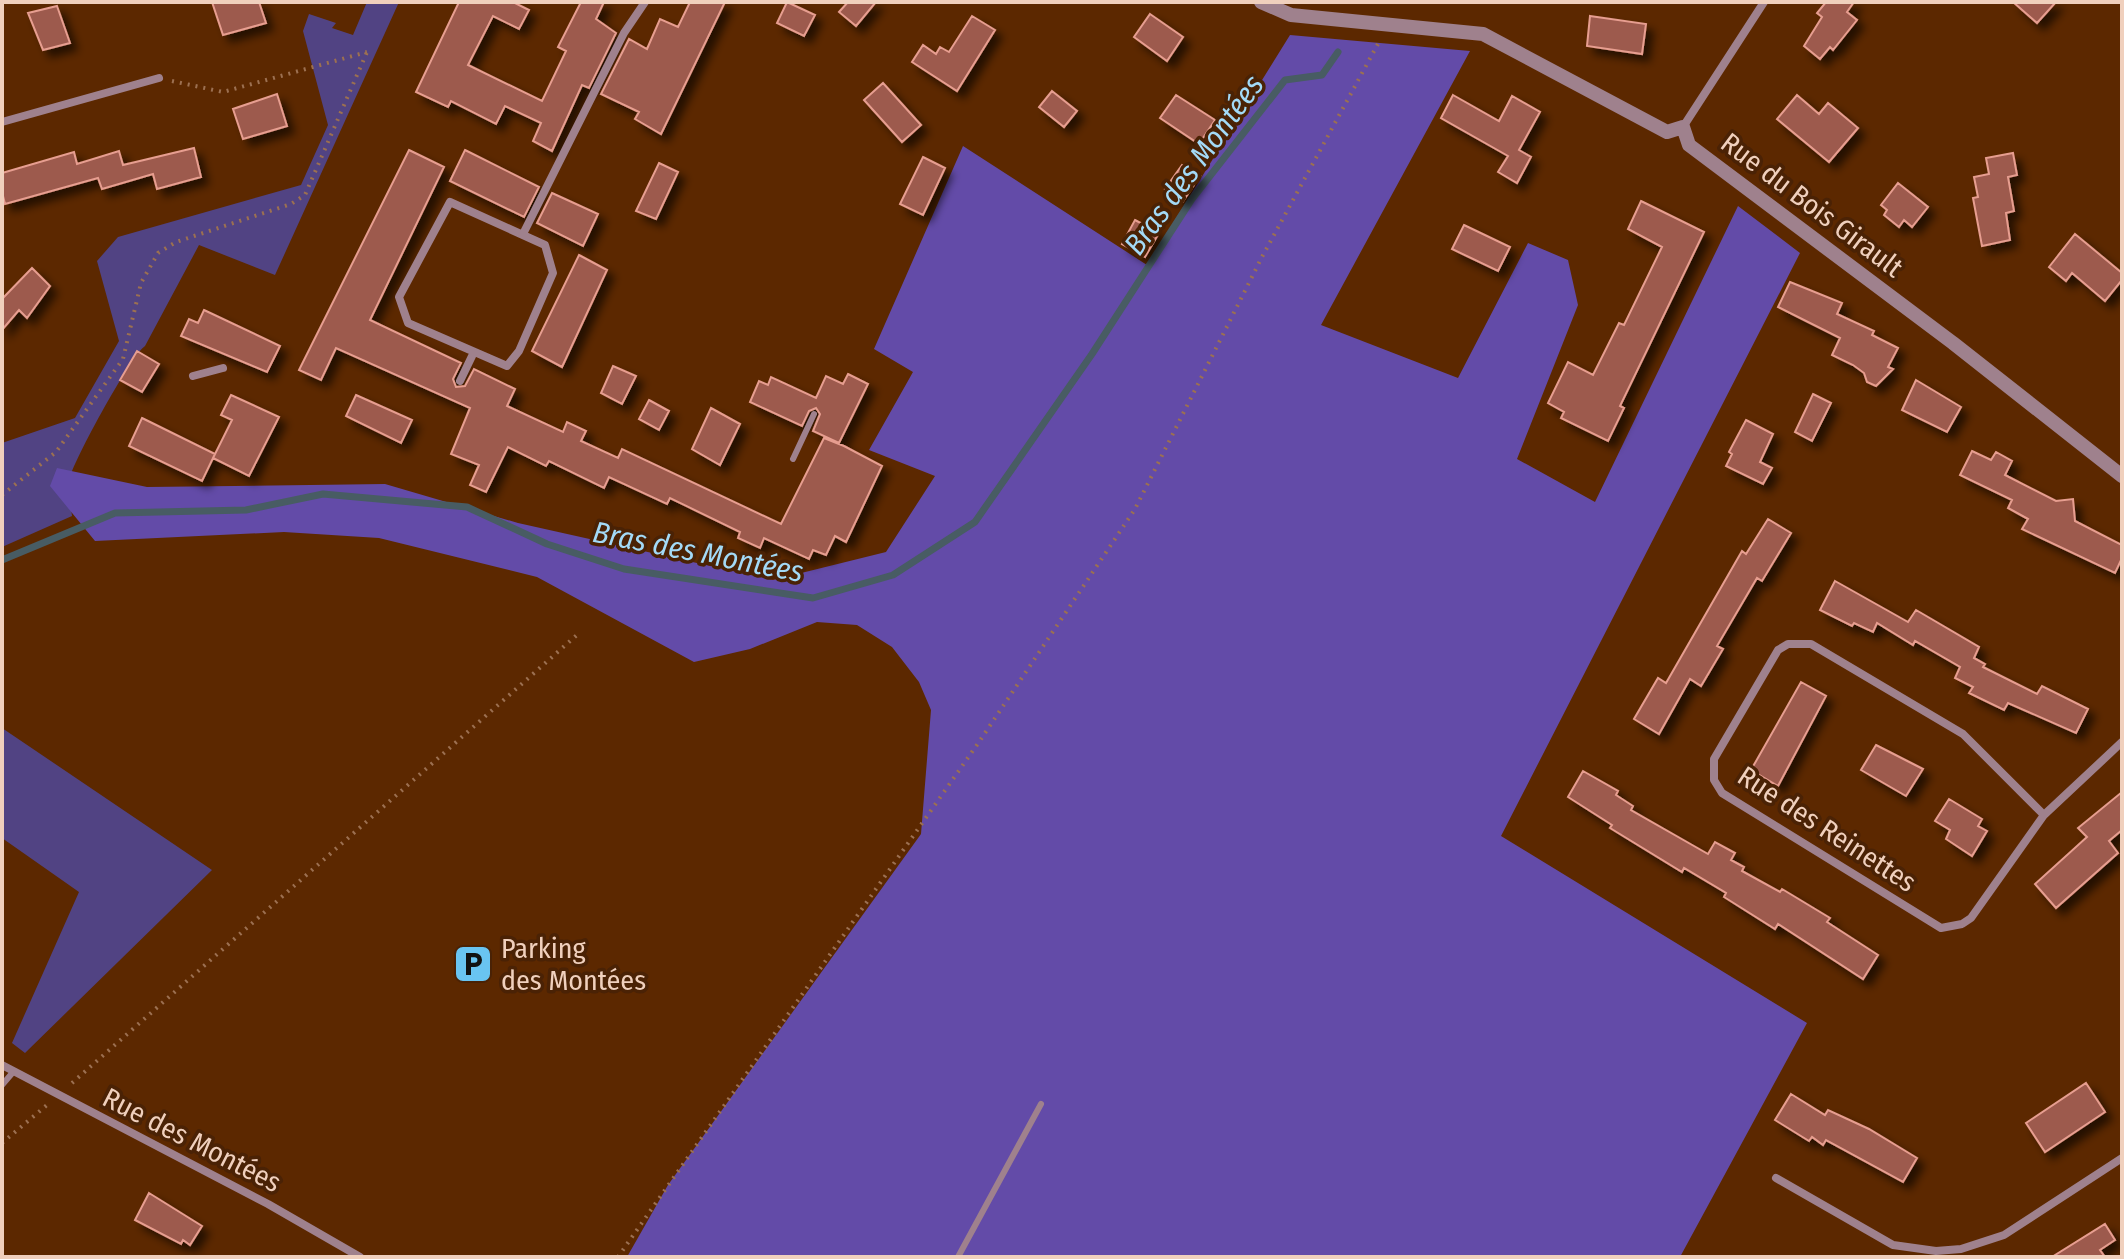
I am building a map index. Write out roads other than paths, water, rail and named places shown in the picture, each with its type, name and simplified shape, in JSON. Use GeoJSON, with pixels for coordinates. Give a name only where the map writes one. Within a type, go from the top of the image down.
{"type":"FeatureCollection","features":[{"type":"Feature","properties":{"kind":"street"},"geometry":{"type":"LineString","coordinates":[[523,234],[624,33],[645,2]]}},
{"type":"Feature","properties":{"kind":"street","name":"Rue du Bois Girault"},"geometry":{"type":"LineString","coordinates":[[1261,2],[1291,15],[1483,34],[1667,132],[1683,127],[1689,145],[1953,343],[2122,476]]}},
{"type":"Feature","properties":{"kind":"street"},"geometry":{"type":"LineString","coordinates":[[1683,127],[1764,2]]}},
{"type":"Feature","properties":{"kind":"street"},"geometry":{"type":"LineString","coordinates":[[2,122],[159,78]]}},
{"type":"Feature","properties":{"kind":"street"},"geometry":{"type":"LineString","coordinates":[[450,202],[523,234],[545,245],[553,273],[519,351],[507,366],[473,354],[408,323],[399,297],[450,202]]}},
{"type":"Feature","properties":{"kind":"street"},"geometry":{"type":"LineString","coordinates":[[460,381],[473,354]]}},
{"type":"Feature","properties":{"kind":"street"},"geometry":{"type":"LineString","coordinates":[[193,376],[223,368]]}},
{"type":"Feature","properties":{"kind":"street","name":"Rue des Reinettes"},"geometry":{"type":"LineString","coordinates":[[2044,815],[1963,734],[1811,644],[1788,644],[1778,650],[1714,759],[1714,780],[1722,793],[1941,928],[1962,924],[1971,918],[2044,815],[2122,742]]}},
{"type":"Feature","properties":{"kind":"street","name":"Rue des Montées"},"geometry":{"type":"LineString","coordinates":[[2,1065],[268,1204],[360,1257]]}},
{"type":"Feature","properties":{"kind":"street"},"geometry":{"type":"LineString","coordinates":[[1776,1178],[1893,1245],[1936,1251],[1961,1249],[2004,1235],[2122,1158]]}},
{"type":"Feature","properties":{"kind":"lane"},"geometry":{"type":"LineString","coordinates":[[793,459],[814,414]]}},
{"type":"Feature","properties":{"kind":"lane"},"geometry":{"type":"LineString","coordinates":[[2,1085],[14,1071]]}},
{"type":"Feature","properties":{"kind":"lane"},"geometry":{"type":"LineString","coordinates":[[958,1257],[1041,1104]]}},
{"type":"Feature","properties":{"kind":"waterway","name":"Bras des Montées"},"geometry":{"type":"LineString","coordinates":[[2,560],[115,513],[246,510],[323,494],[467,507],[547,544],[624,569],[813,598],[893,575],[975,522],[1092,354],[1192,199],[1285,80],[1322,75],[1338,52]]}},
{"type":"Feature","properties":{"kind":"place","name":"Parking des Montées"},"geometry":{"type":"Point","coordinates":[473,964]}}]}
